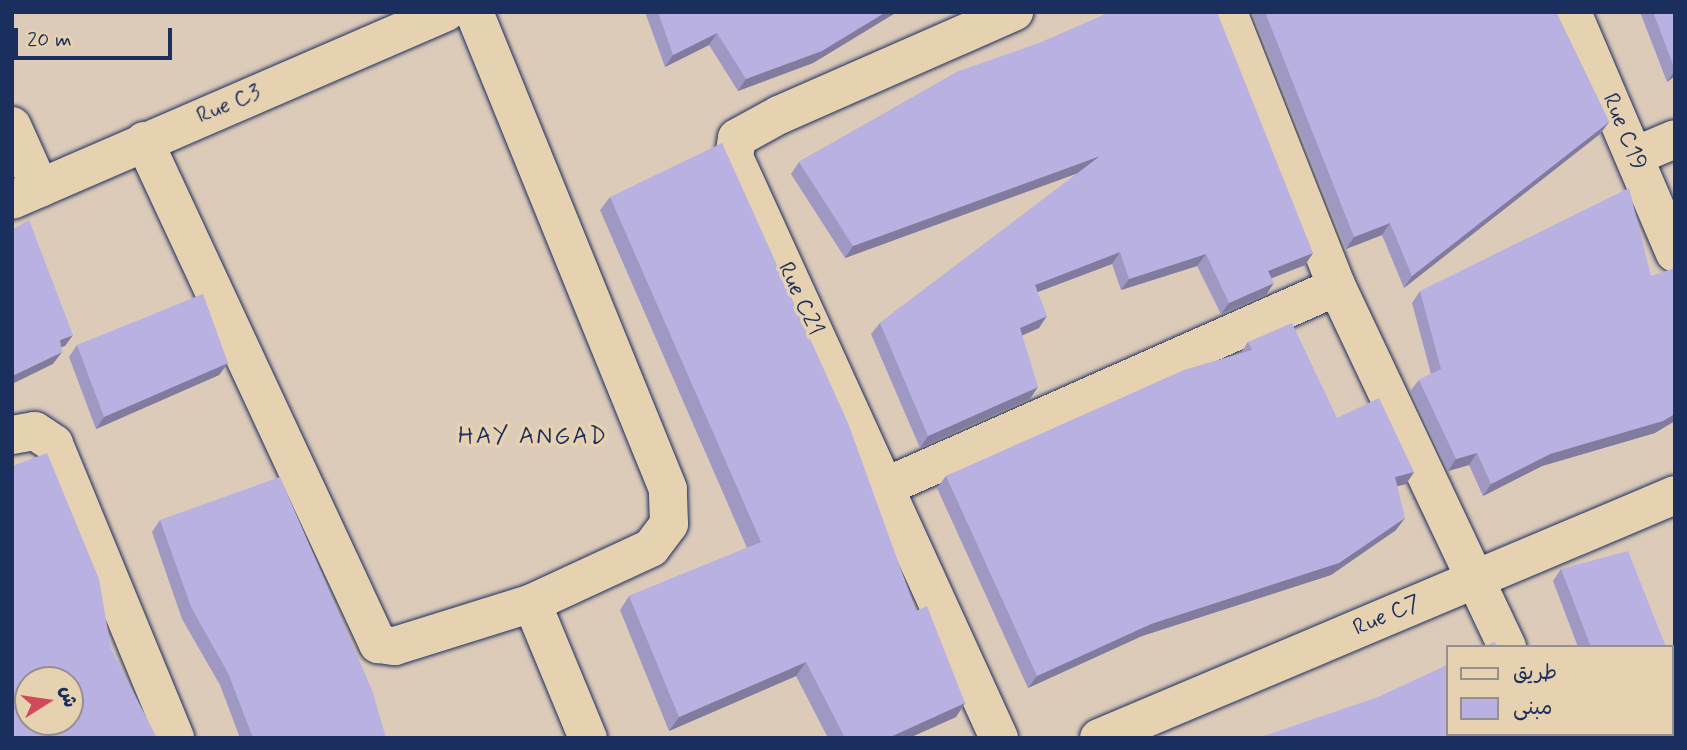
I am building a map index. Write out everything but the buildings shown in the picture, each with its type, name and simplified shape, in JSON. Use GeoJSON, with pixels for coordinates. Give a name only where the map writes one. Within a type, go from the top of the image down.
{"type":"FeatureCollection","features":[{"type":"Feature","properties":{"kind":"street","name":"Rue C3"},"geometry":{"type":"LineString","coordinates":[[26,194],[446,12]]}},
{"type":"Feature","properties":{"kind":"street"},"geometry":{"type":"LineString","coordinates":[[144,141],[378,644],[396,646],[532,603],[651,548],[668,524],[668,489],[474,12]]}},
{"type":"Feature","properties":{"kind":"street","name":"Rue C21"},"geometry":{"type":"LineString","coordinates":[[999,738],[887,486],[734,157],[737,138],[1014,12]]}},
{"type":"Feature","properties":{"kind":"street"},"geometry":{"type":"LineString","coordinates":[[1228,12],[1337,287],[1477,577],[1506,645]]}},
{"type":"Feature","properties":{"kind":"street","name":"Rue C19"},"geometry":{"type":"LineString","coordinates":[[1572,12],[1675,253]]}},
{"type":"Feature","properties":{"kind":"street"},"geometry":{"type":"LineString","coordinates":[[12,126],[26,194]]}},
{"type":"Feature","properties":{"kind":"street"},"geometry":{"type":"LineString","coordinates":[[1635,156],[1675,139]]}},
{"type":"Feature","properties":{"kind":"street"},"geometry":{"type":"LineString","coordinates":[[887,486],[1337,287]]}},
{"type":"Feature","properties":{"kind":"street"},"geometry":{"type":"LineString","coordinates":[[12,435],[36,431],[54,444],[175,738]]}},
{"type":"Feature","properties":{"kind":"street","name":"Rue C7"},"geometry":{"type":"LineString","coordinates":[[1099,738],[1675,495]]}},
{"type":"Feature","properties":{"kind":"street"},"geometry":{"type":"LineString","coordinates":[[532,603],[588,738]]}},
{"type":"Feature","properties":{"kind":"district","name":"HAY ANGAD"},"geometry":{"type":"Point","coordinates":[533,437]}}]}
